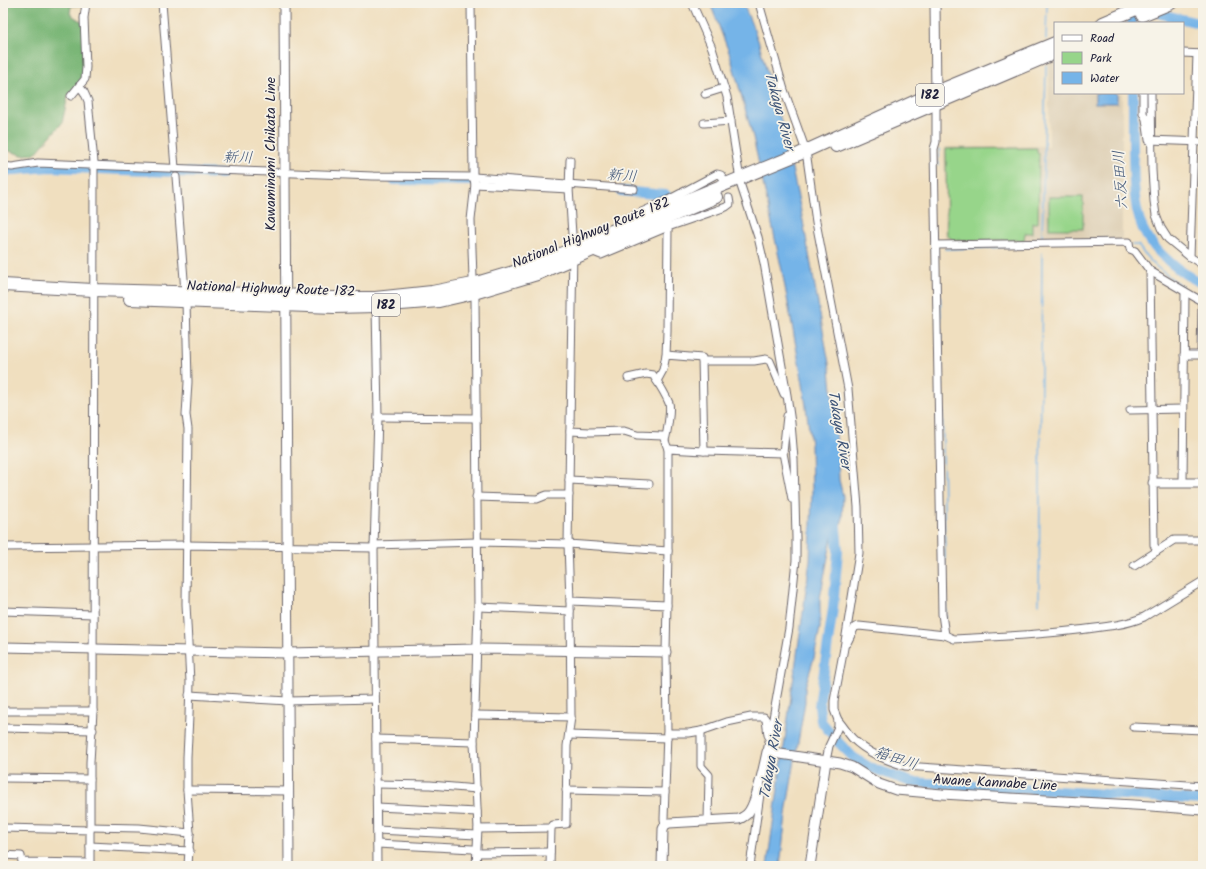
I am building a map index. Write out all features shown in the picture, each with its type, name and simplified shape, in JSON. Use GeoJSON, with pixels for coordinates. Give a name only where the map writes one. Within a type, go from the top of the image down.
{"type":"FeatureCollection","features":[{"type":"Feature","properties":{"kind":"highway"},"geometry":{"type":"LineString","coordinates":[[1106,22],[1142,11]]}},
{"type":"Feature","properties":{"kind":"highway","name":"National Highway Route 182"},"geometry":{"type":"LineString","coordinates":[[573,254],[602,235],[743,181],[803,156],[936,98],[1054,43]]}},
{"type":"Feature","properties":{"kind":"highway","name":"National Highway Route 182"},"geometry":{"type":"LineString","coordinates":[[936,98],[1054,53]]}},
{"type":"Feature","properties":{"kind":"highway","name":"National Highway Route 182"},"geometry":{"type":"LineString","coordinates":[[285,300],[334,307],[376,306],[439,300],[534,266],[573,254],[591,251],[743,181]]}},
{"type":"Feature","properties":{"kind":"highway","name":"National Highway Route 182"},"geometry":{"type":"LineString","coordinates":[[3,286],[93,294]]}},
{"type":"Feature","properties":{"kind":"highway","name":"National Highway Route 182"},"geometry":{"type":"LineString","coordinates":[[3,294],[93,294],[285,300],[375,298],[474,288]]}},
{"type":"Feature","properties":{"kind":"street"},"geometry":{"type":"LineString","coordinates":[[71,96],[85,79],[84,18],[86,3]]}},
{"type":"Feature","properties":{"kind":"street"},"geometry":{"type":"LineString","coordinates":[[162,3],[175,168]]}},
{"type":"Feature","properties":{"kind":"street","name":"Kawaminami Chikata Line"},"geometry":{"type":"LineString","coordinates":[[284,3],[289,866]]}},
{"type":"Feature","properties":{"kind":"street"},"geometry":{"type":"LineString","coordinates":[[471,3],[473,175],[475,181],[471,220],[474,288],[478,608],[474,742],[478,832],[476,866]]}},
{"type":"Feature","properties":{"kind":"street"},"geometry":{"type":"LineString","coordinates":[[692,3],[712,48],[727,97],[743,181],[764,263],[790,411],[796,508],[796,560],[789,628],[769,742]]}},
{"type":"Feature","properties":{"kind":"street"},"geometry":{"type":"LineString","coordinates":[[759,3],[803,156],[848,389],[858,499],[859,553],[834,701],[834,710],[838,724],[867,750],[887,760],[906,766],[1203,786]]}},
{"type":"Feature","properties":{"kind":"street"},"geometry":{"type":"LineString","coordinates":[[935,3],[936,142],[934,149],[942,614],[945,635]]}},
{"type":"Feature","properties":{"kind":"street"},"geometry":{"type":"LineString","coordinates":[[1184,53],[1200,54],[1194,142],[1190,257]]}},
{"type":"Feature","properties":{"kind":"street"},"geometry":{"type":"LineString","coordinates":[[3,866],[3,855],[21,856],[22,862],[90,864],[90,779],[93,730],[94,169],[88,101],[84,92],[79,86]]}},
{"type":"Feature","properties":{"kind":"street"},"geometry":{"type":"LineString","coordinates":[[706,94],[724,88]]}},
{"type":"Feature","properties":{"kind":"street"},"geometry":{"type":"LineString","coordinates":[[1143,94],[1143,113],[1146,119],[1150,140],[1152,140]]}},
{"type":"Feature","properties":{"kind":"street"},"geometry":{"type":"LineString","coordinates":[[1151,94],[1152,178],[1156,215],[1161,228],[1168,239],[1190,257],[1203,265]]}},
{"type":"Feature","properties":{"kind":"street"},"geometry":{"type":"LineString","coordinates":[[704,123],[731,121]]}},
{"type":"Feature","properties":{"kind":"street"},"geometry":{"type":"LineString","coordinates":[[1152,140],[1203,142]]}},
{"type":"Feature","properties":{"kind":"street"},"geometry":{"type":"LineString","coordinates":[[377,830],[478,832],[551,828],[553,825],[566,824],[567,746],[571,717],[568,544],[573,254],[570,160]]}},
{"type":"Feature","properties":{"kind":"street"},"geometry":{"type":"LineString","coordinates":[[3,166],[12,167],[38,163],[94,169],[175,168],[285,176],[373,176],[634,189]]}},
{"type":"Feature","properties":{"kind":"street"},"geometry":{"type":"LineString","coordinates":[[602,235],[604,229],[666,201],[717,174],[721,175],[723,178]]}},
{"type":"Feature","properties":{"kind":"street"},"geometry":{"type":"LineString","coordinates":[[176,177],[185,297],[188,382],[186,415],[188,429],[186,604],[189,696],[187,790],[190,833],[188,866]]}},
{"type":"Feature","properties":{"kind":"street"},"geometry":{"type":"LineString","coordinates":[[591,251],[601,255],[668,227],[726,207],[730,204],[729,198]]}},
{"type":"Feature","properties":{"kind":"street"},"geometry":{"type":"LineString","coordinates":[[657,381],[663,370],[666,355],[668,227]]}},
{"type":"Feature","properties":{"kind":"street"},"geometry":{"type":"LineString","coordinates":[[936,245],[1128,242],[1130,249],[1135,251],[1150,271],[1202,302],[1202,355],[1184,355]]}},
{"type":"Feature","properties":{"kind":"street"},"geometry":{"type":"LineString","coordinates":[[1150,271],[1154,545],[1157,551]]}},
{"type":"Feature","properties":{"kind":"street"},"geometry":{"type":"LineString","coordinates":[[1182,482],[1185,292]]}},
{"type":"Feature","properties":{"kind":"street"},"geometry":{"type":"LineString","coordinates":[[376,306],[378,417],[374,547],[377,866]]}},
{"type":"Feature","properties":{"kind":"street"},"geometry":{"type":"LineString","coordinates":[[666,355],[702,358],[704,451]]}},
{"type":"Feature","properties":{"kind":"street"},"geometry":{"type":"LineString","coordinates":[[702,361],[754,361],[766,359],[770,361],[785,394],[787,395]]}},
{"type":"Feature","properties":{"kind":"street"},"geometry":{"type":"LineString","coordinates":[[628,378],[646,374],[653,375],[657,381],[669,404],[667,434],[665,440]]}},
{"type":"Feature","properties":{"kind":"street"},"geometry":{"type":"LineString","coordinates":[[1130,410],[1183,409]]}},
{"type":"Feature","properties":{"kind":"street"},"geometry":{"type":"LineString","coordinates":[[790,411],[788,413],[783,453],[794,506],[796,508]]}},
{"type":"Feature","properties":{"kind":"street"},"geometry":{"type":"LineString","coordinates":[[378,417],[476,418]]}},
{"type":"Feature","properties":{"kind":"street"},"geometry":{"type":"LineString","coordinates":[[570,431],[624,431],[637,435],[664,436],[668,449],[666,652],[667,736],[665,824],[663,829],[662,866]]}},
{"type":"Feature","properties":{"kind":"street"},"geometry":{"type":"LineString","coordinates":[[668,449],[783,453]]}},
{"type":"Feature","properties":{"kind":"street"},"geometry":{"type":"LineString","coordinates":[[569,480],[649,484]]}},
{"type":"Feature","properties":{"kind":"street"},"geometry":{"type":"LineString","coordinates":[[1153,483],[1203,483]]}},
{"type":"Feature","properties":{"kind":"street"},"geometry":{"type":"LineString","coordinates":[[476,497],[537,500],[547,495],[569,495]]}},
{"type":"Feature","properties":{"kind":"street"},"geometry":{"type":"LineString","coordinates":[[1134,566],[1174,540],[1203,540]]}},
{"type":"Feature","properties":{"kind":"street"},"geometry":{"type":"LineString","coordinates":[[3,547],[186,544],[374,547],[477,542],[568,544],[668,551]]}},
{"type":"Feature","properties":{"kind":"street"},"geometry":{"type":"LineString","coordinates":[[844,648],[855,627],[859,626],[945,635],[954,639],[1039,635],[1118,625],[1144,617],[1203,581]]}},
{"type":"Feature","properties":{"kind":"street"},"geometry":{"type":"LineString","coordinates":[[570,601],[667,605]]}},
{"type":"Feature","properties":{"kind":"street"},"geometry":{"type":"LineString","coordinates":[[478,608],[570,611]]}},
{"type":"Feature","properties":{"kind":"street"},"geometry":{"type":"LineString","coordinates":[[3,612],[93,614]]}},
{"type":"Feature","properties":{"kind":"street"},"geometry":{"type":"LineString","coordinates":[[3,647],[288,653],[477,649],[666,652]]}},
{"type":"Feature","properties":{"kind":"street"},"geometry":{"type":"LineString","coordinates":[[189,696],[288,700],[375,699]]}},
{"type":"Feature","properties":{"kind":"street"},"geometry":{"type":"LineString","coordinates":[[3,711],[93,711]]}},
{"type":"Feature","properties":{"kind":"street"},"geometry":{"type":"LineString","coordinates":[[475,715],[571,717]]}},
{"type":"Feature","properties":{"kind":"street"},"geometry":{"type":"LineString","coordinates":[[569,735],[667,736],[701,731],[727,722],[751,717],[764,717],[766,720],[769,752],[761,781],[747,815],[739,819],[665,824]]}},
{"type":"Feature","properties":{"kind":"street"},"geometry":{"type":"LineString","coordinates":[[810,866],[824,761],[838,724]]}},
{"type":"Feature","properties":{"kind":"street"},"geometry":{"type":"LineString","coordinates":[[1133,727],[1203,730]]}},
{"type":"Feature","properties":{"kind":"street"},"geometry":{"type":"LineString","coordinates":[[3,728],[93,730]]}},
{"type":"Feature","properties":{"kind":"street"},"geometry":{"type":"LineString","coordinates":[[701,731],[701,766],[709,775],[708,821]]}},
{"type":"Feature","properties":{"kind":"street"},"geometry":{"type":"LineString","coordinates":[[376,739],[474,742]]}},
{"type":"Feature","properties":{"kind":"street","name":"Awane Kannabe Line"},"geometry":{"type":"LineString","coordinates":[[769,752],[840,763],[852,767],[879,784],[896,790],[1151,806],[1202,813]]}},
{"type":"Feature","properties":{"kind":"street"},"geometry":{"type":"LineString","coordinates":[[3,778],[90,779]]}},
{"type":"Feature","properties":{"kind":"street"},"geometry":{"type":"LineString","coordinates":[[750,866],[761,793],[761,781]]}},
{"type":"Feature","properties":{"kind":"street"},"geometry":{"type":"LineString","coordinates":[[376,784],[430,785],[477,789]]}},
{"type":"Feature","properties":{"kind":"street"},"geometry":{"type":"LineString","coordinates":[[187,790],[289,791]]}},
{"type":"Feature","properties":{"kind":"street"},"geometry":{"type":"LineString","coordinates":[[566,790],[665,792]]}},
{"type":"Feature","properties":{"kind":"street"},"geometry":{"type":"LineString","coordinates":[[377,807],[477,812]]}},
{"type":"Feature","properties":{"kind":"street"},"geometry":{"type":"LineString","coordinates":[[3,828],[139,828],[190,833]]}},
{"type":"Feature","properties":{"kind":"street"},"geometry":{"type":"LineString","coordinates":[[550,866],[551,828]]}},
{"type":"Feature","properties":{"kind":"street"},"geometry":{"type":"LineString","coordinates":[[377,844],[473,850],[479,853],[550,852]]}},
{"type":"Feature","properties":{"kind":"street"},"geometry":{"type":"LineString","coordinates":[[90,846],[190,851]]}},
{"type":"Feature","properties":{"kind":"shaded area"},"geometry":{"type":"Polygon","coordinates":[[[1054,62],[1054,94],[1122,94],[1122,240],[945,243],[944,147],[1049,146],[1049,64],[1054,62]]]}},
{"type":"Feature","properties":{"kind":"green space"},"geometry":{"type":"Polygon","coordinates":[[[3,3],[83,3],[83,5],[71,6],[70,14],[85,24],[85,75],[68,96],[62,123],[35,154],[22,155],[3,149],[3,3]]]}},
{"type":"Feature","properties":{"kind":"green space"},"geometry":{"type":"Polygon","coordinates":[[[1037,148],[1037,153],[1039,153],[1038,223],[1032,223],[1032,233],[1025,233],[1024,240],[953,240],[947,235],[946,149],[1037,148]]]}},
{"type":"Feature","properties":{"kind":"green space"},"geometry":{"type":"Polygon","coordinates":[[[1049,197],[1083,197],[1083,229],[1049,229],[1049,197]]]}},
{"type":"Feature","properties":{"kind":"water"},"geometry":{"type":"Polygon","coordinates":[[[710,3],[743,3],[758,40],[784,131],[803,221],[830,369],[839,480],[843,496],[842,522],[833,532],[820,598],[820,628],[814,658],[805,687],[805,702],[787,807],[780,866],[767,866],[810,560],[812,491],[811,445],[803,384],[782,271],[753,137],[730,55],[710,3]]]}},
{"type":"Feature","properties":{"kind":"water"},"geometry":{"type":"Polygon","coordinates":[[[1095,94],[1117,94],[1117,103],[1095,103],[1095,94]]]}},
{"type":"Feature","properties":{"kind":"waterway"},"geometry":{"type":"LineString","coordinates":[[1046,39],[1047,3]]}},
{"type":"Feature","properties":{"kind":"waterway","name":"六反田川"},"geometry":{"type":"LineString","coordinates":[[1132,3],[1132,22]]}},
{"type":"Feature","properties":{"kind":"waterway","name":"六反田川"},"geometry":{"type":"LineString","coordinates":[[1151,6],[1161,14],[1203,24]]}},
{"type":"Feature","properties":{"kind":"waterway"},"geometry":{"type":"LineString","coordinates":[[1042,241],[1046,65]]}},
{"type":"Feature","properties":{"kind":"waterway","name":"六反田川"},"geometry":{"type":"LineString","coordinates":[[1133,94],[1134,183],[1136,205],[1141,225],[1151,242],[1171,263],[1179,270],[1203,284]]}},
{"type":"Feature","properties":{"kind":"waterway"},"geometry":{"type":"LineString","coordinates":[[938,165],[939,149]]}},
{"type":"Feature","properties":{"kind":"waterway","name":"新川"},"geometry":{"type":"LineString","coordinates":[[3,171],[49,167],[222,174]]}},
{"type":"Feature","properties":{"kind":"waterway","name":"新川"},"geometry":{"type":"LineString","coordinates":[[394,180],[472,181]]}},
{"type":"Feature","properties":{"kind":"waterway","name":"新川"},"geometry":{"type":"LineString","coordinates":[[621,191],[666,195],[666,198]]}},
{"type":"Feature","properties":{"kind":"waterway"},"geometry":{"type":"LineString","coordinates":[[1132,245],[1138,245],[1152,263],[1182,286]]}},
{"type":"Feature","properties":{"kind":"waterway"},"geometry":{"type":"LineString","coordinates":[[945,249],[1009,247]]}},
{"type":"Feature","properties":{"kind":"waterway"},"geometry":{"type":"LineString","coordinates":[[1039,604],[1042,253]]}},
{"type":"Feature","properties":{"kind":"waterway"},"geometry":{"type":"LineString","coordinates":[[940,282],[946,618]]}},
{"type":"Feature","properties":{"kind":"waterway"},"geometry":{"type":"LineString","coordinates":[[1194,293],[1203,297]]}},
{"type":"Feature","properties":{"kind":"waterway","name":"箱田川"},"geometry":{"type":"LineString","coordinates":[[835,517],[838,551],[833,608],[819,706],[821,721],[837,741],[853,757],[869,767],[911,782],[1203,800]]}},
{"type":"Feature","properties":{"kind":"water label","name":"Takaya River"},"geometry":{"type":"Point","coordinates":[779,111]}},
{"type":"Feature","properties":{"kind":"water label","name":"Takaya River"},"geometry":{"type":"Point","coordinates":[839,430]}},
{"type":"Feature","properties":{"kind":"water label","name":"Takaya River"},"geometry":{"type":"Point","coordinates":[772,760]}}]}
